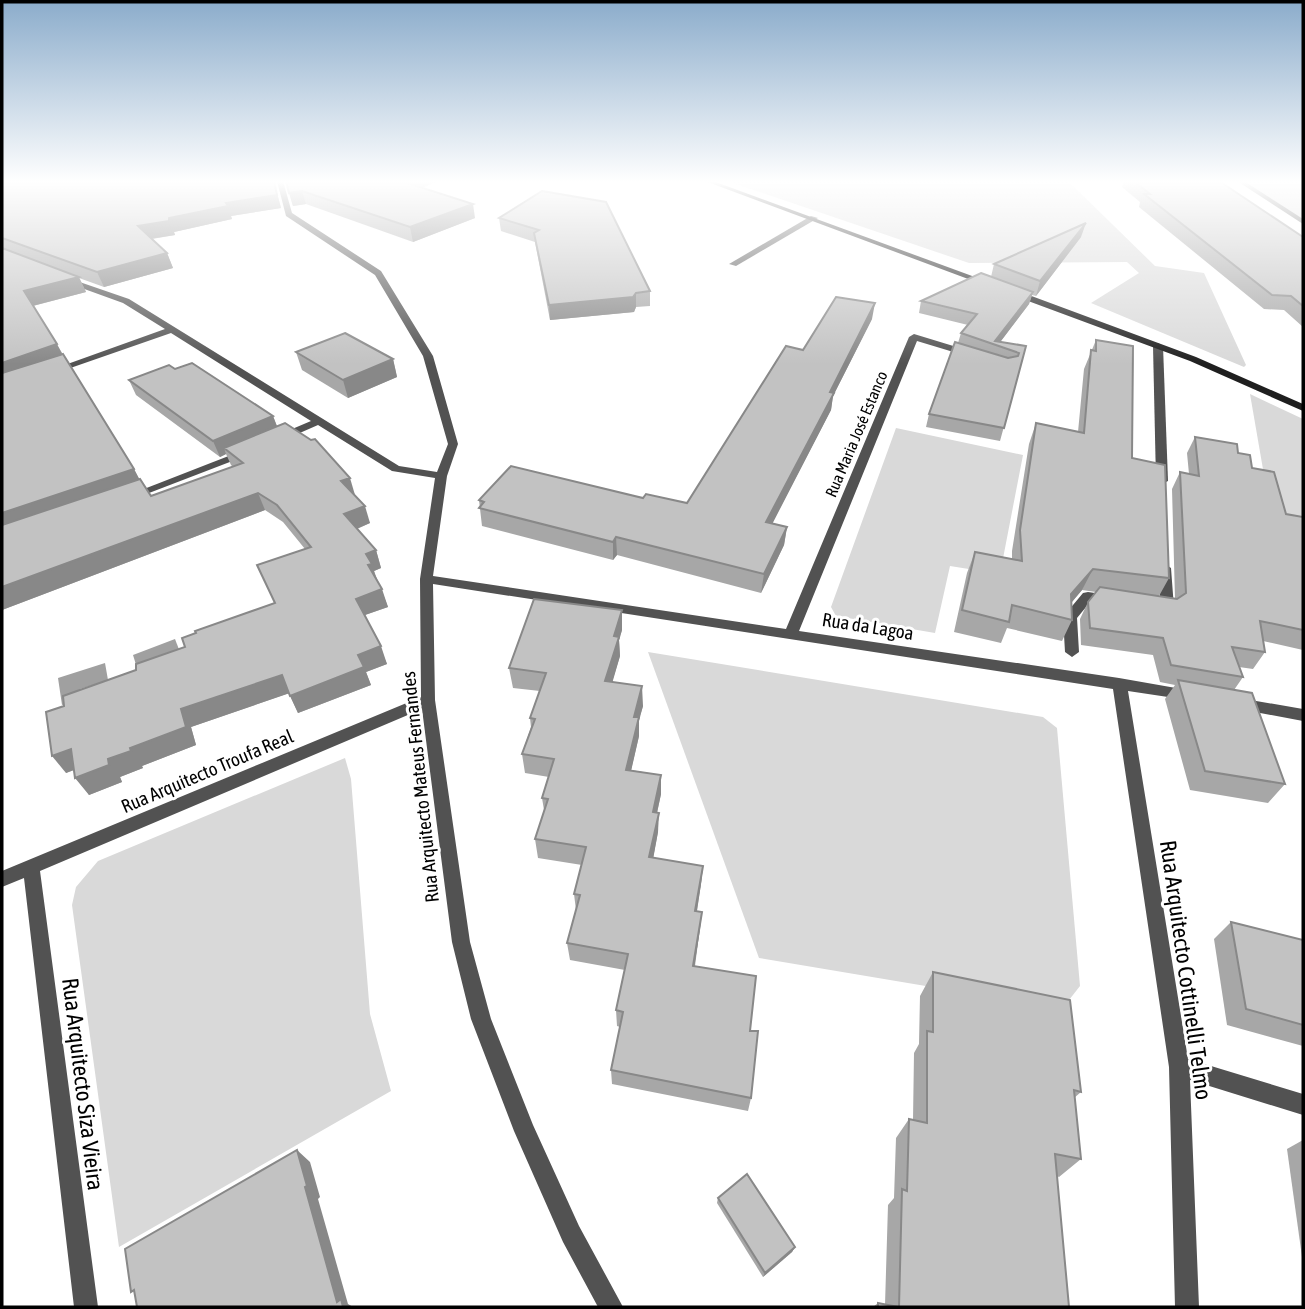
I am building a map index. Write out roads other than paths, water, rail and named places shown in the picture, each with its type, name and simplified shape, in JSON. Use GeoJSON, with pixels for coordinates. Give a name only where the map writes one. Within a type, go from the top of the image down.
{"type":"FeatureCollection","features":[{"type":"Feature","properties":{"kind":"main road"},"geometry":{"type":"LineString","coordinates":[[879,242],[1235,376],[1303,408]]}},
{"type":"Feature","properties":{"kind":"street","name":"Rua Arquitecto Mateus Fernandes"},"geometry":{"type":"LineString","coordinates":[[331,242],[378,274],[428,356],[453,444],[441,476],[426,579],[428,700],[458,929],[481,1019],[525,1131],[571,1234],[611,1307]]}},
{"type":"Feature","properties":{"kind":"street"},"geometry":{"type":"LineString","coordinates":[[733,264],[772,242]]}},
{"type":"Feature","properties":{"kind":"street"},"geometry":{"type":"LineString","coordinates":[[53,275],[126,301],[396,469],[441,476]]}},
{"type":"Feature","properties":{"kind":"street"},"geometry":{"type":"LineString","coordinates":[[39,375],[174,329]]}},
{"type":"Feature","properties":{"kind":"street","name":"Rua Maria José Estanco"},"geometry":{"type":"LineString","coordinates":[[791,634],[914,337],[985,359]]}},
{"type":"Feature","properties":{"kind":"street"},"geometry":{"type":"LineString","coordinates":[[1158,346],[1163,498]]}},
{"type":"Feature","properties":{"kind":"street"},"geometry":{"type":"LineString","coordinates":[[270,442],[319,421]]}},
{"type":"Feature","properties":{"kind":"street"},"geometry":{"type":"LineString","coordinates":[[114,502],[198,473],[258,447]]}},
{"type":"Feature","properties":{"kind":"street"},"geometry":{"type":"LineString","coordinates":[[1140,604],[1167,608],[1165,553]]}},
{"type":"Feature","properties":{"kind":"street","name":"Rua da Lagoa"},"geometry":{"type":"LineString","coordinates":[[426,579],[1198,697]]}},
{"type":"Feature","properties":{"kind":"street"},"geometry":{"type":"LineString","coordinates":[[1072,652],[1070,617],[1088,596],[1127,602]]}},
{"type":"Feature","properties":{"kind":"street","name":"Rua Arquitecto Cottinelli Telmo"},"geometry":{"type":"LineString","coordinates":[[1119,684],[1179,1067],[1186,1307]]}},
{"type":"Feature","properties":{"kind":"street","name":"Rua Arquitecto Troufa Real"},"geometry":{"type":"LineString","coordinates":[[2,880],[428,700]]}},
{"type":"Feature","properties":{"kind":"street"},"geometry":{"type":"LineString","coordinates":[[1224,701],[1303,715]]}},
{"type":"Feature","properties":{"kind":"street","name":"Rua Arquitecto Siza Vieira"},"geometry":{"type":"LineString","coordinates":[[31,867],[86,1307]]}},
{"type":"Feature","properties":{"kind":"street"},"geometry":{"type":"LineString","coordinates":[[1179,1067],[1303,1104]]}}]}
